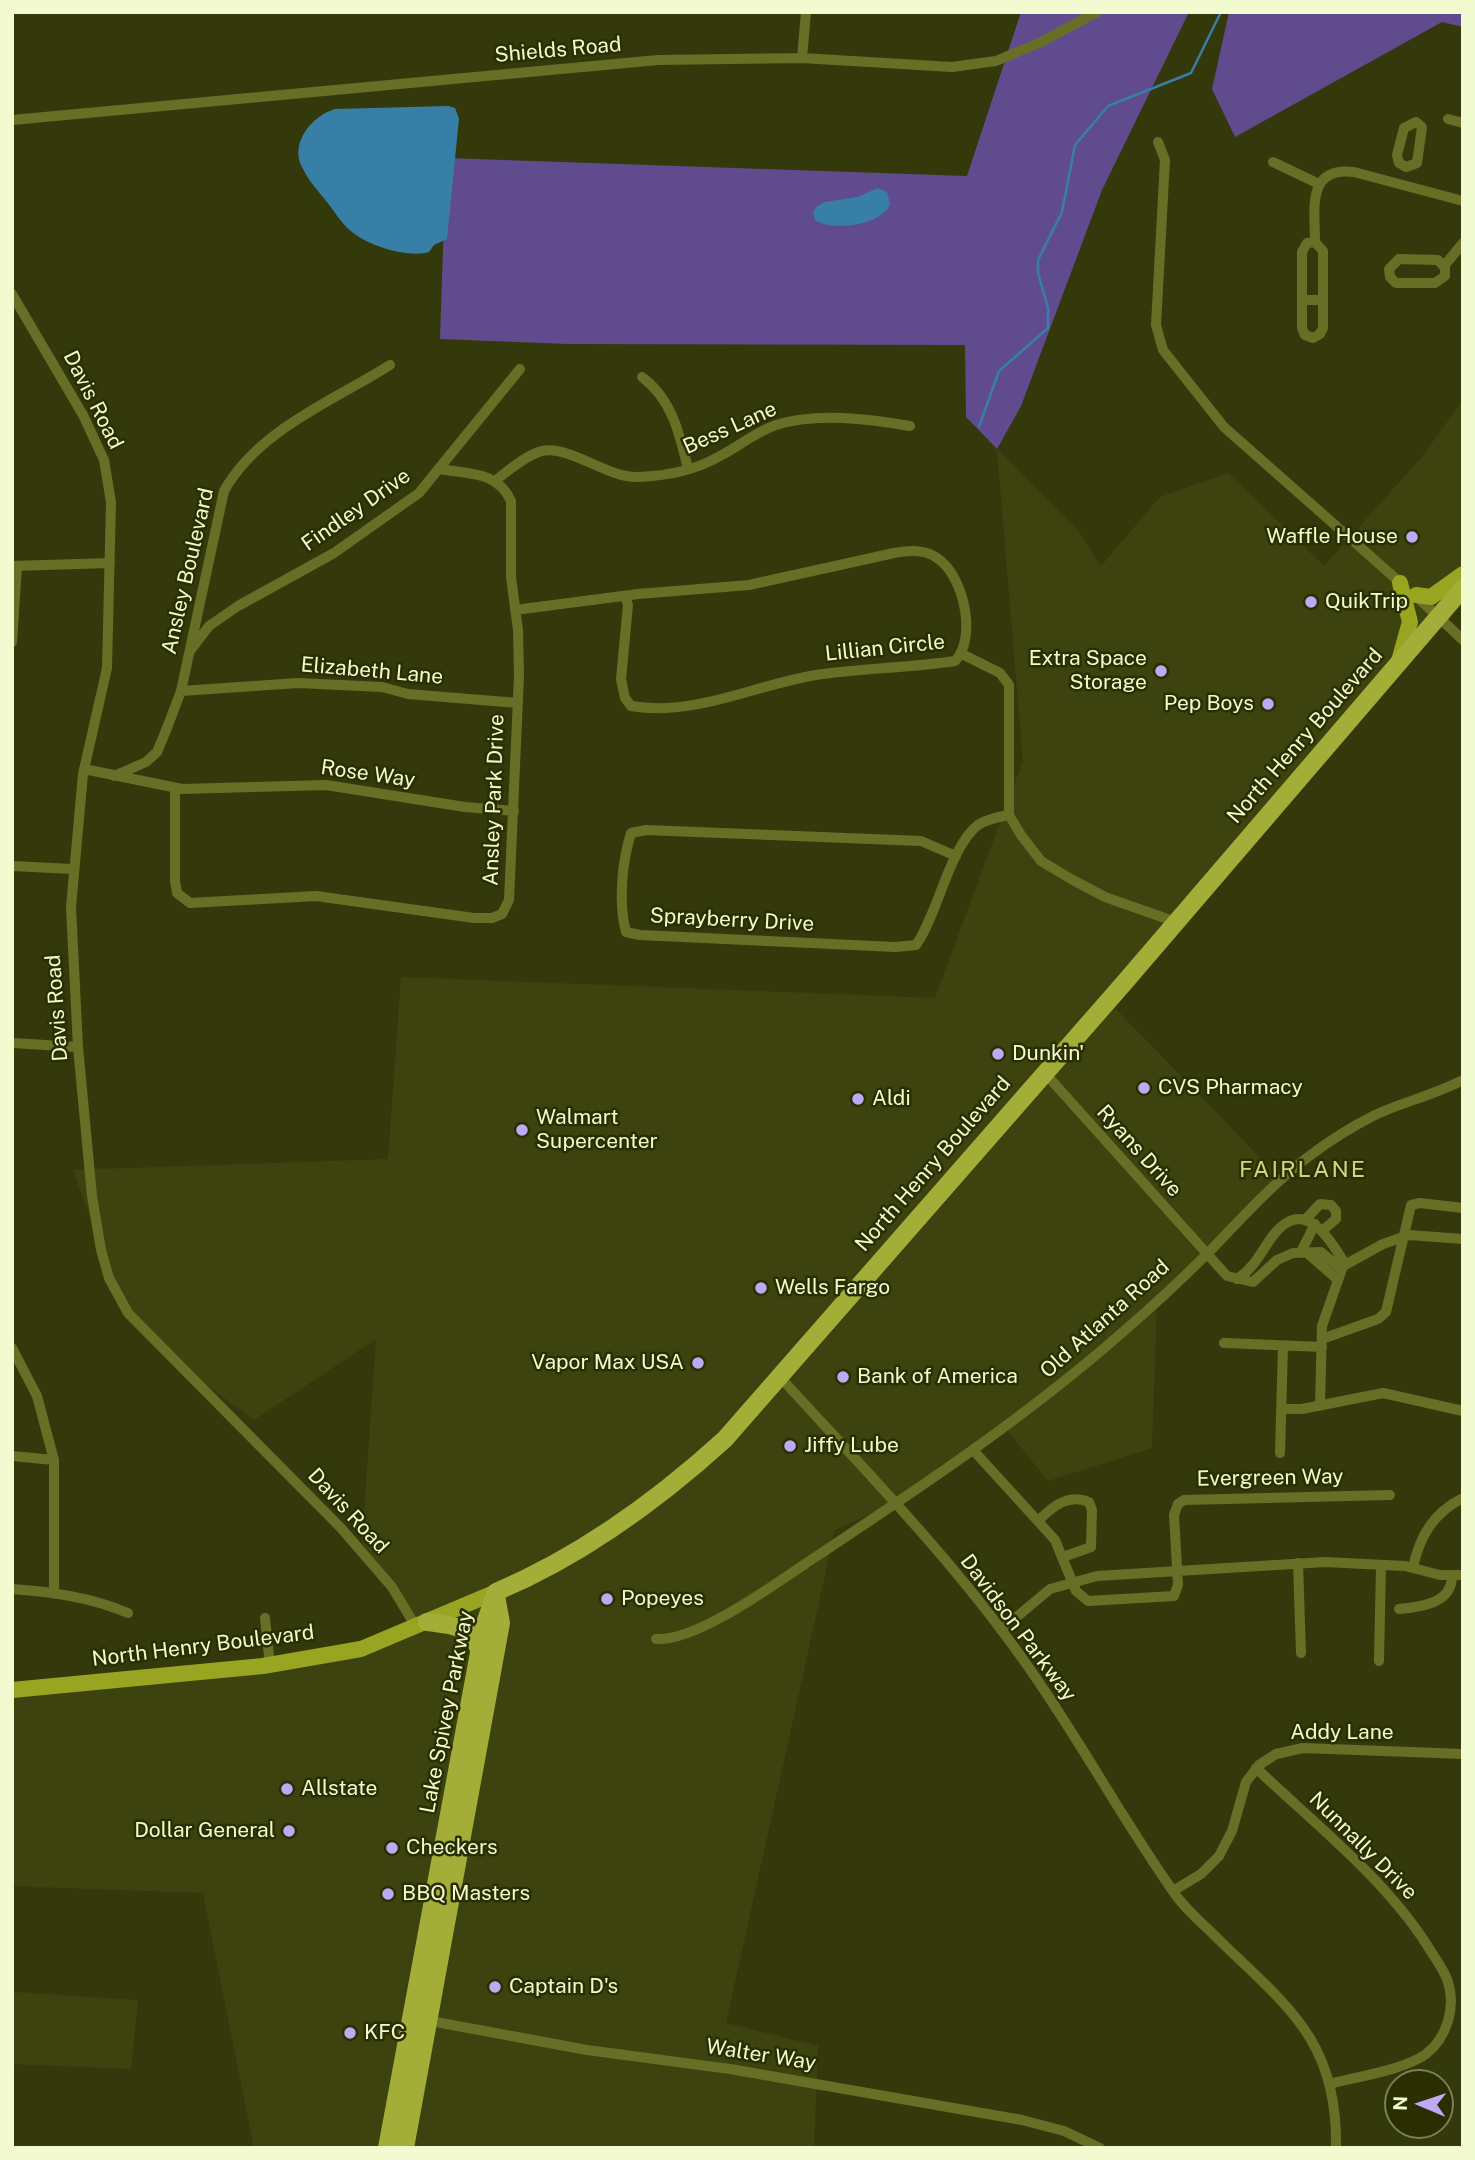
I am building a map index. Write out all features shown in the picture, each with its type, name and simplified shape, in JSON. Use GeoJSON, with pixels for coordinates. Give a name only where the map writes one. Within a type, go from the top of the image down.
{"type":"FeatureCollection","features":[{"type":"Feature","properties":{"kind":"highway","name":"North Henry Boulevard"},"geometry":{"type":"LineString","coordinates":[[496,1592],[558,1563],[659,1496],[725,1440],[1463,588]]}},
{"type":"Feature","properties":{"kind":"highway","name":"Lake Spivey Parkway"},"geometry":{"type":"LineString","coordinates":[[405,2148],[420,2020],[480,1649],[484,1626],[496,1592]]}},
{"type":"Feature","properties":{"kind":"highway","name":"Lake Spivey Parkway"},"geometry":{"type":"LineString","coordinates":[[387,2148],[420,2020],[501,1623],[496,1592]]}},
{"type":"Feature","properties":{"kind":"highway"},"geometry":{"type":"LineString","coordinates":[[421,1624],[464,1629],[470,1633],[480,1649]]}},
{"type":"Feature","properties":{"kind":"main road"},"geometry":{"type":"LineString","coordinates":[[1416,595],[1430,597],[1463,574]]}},
{"type":"Feature","properties":{"kind":"main road"},"geometry":{"type":"LineString","coordinates":[[1398,664],[1410,622],[1401,583]]}},
{"type":"Feature","properties":{"kind":"main road","name":"North Henry Boulevard"},"geometry":{"type":"LineString","coordinates":[[12,1690],[270,1665],[360,1649],[496,1592]]}},
{"type":"Feature","properties":{"kind":"street"},"geometry":{"type":"LineString","coordinates":[[802,58],[806,12]]}},
{"type":"Feature","properties":{"kind":"street","name":"Shields Road"},"geometry":{"type":"LineString","coordinates":[[12,120],[658,60],[802,58],[952,67],[996,61],[1041,42],[1097,12]]}},
{"type":"Feature","properties":{"kind":"street"},"geometry":{"type":"LineString","coordinates":[[1448,119],[1463,123]]}},
{"type":"Feature","properties":{"kind":"street"},"geometry":{"type":"LineString","coordinates":[[1158,142],[1165,160],[1157,325],[1163,350],[1224,427],[1416,595],[1463,640]]}},
{"type":"Feature","properties":{"kind":"street"},"geometry":{"type":"LineString","coordinates":[[1273,162],[1319,184]]}},
{"type":"Feature","properties":{"kind":"street"},"geometry":{"type":"LineString","coordinates":[[1402,185],[1406,167]]}},
{"type":"Feature","properties":{"kind":"street"},"geometry":{"type":"LineString","coordinates":[[1315,242],[1307,243],[1302,250],[1302,328],[1311,338],[1323,330],[1323,251],[1315,242],[1315,193],[1319,184],[1331,175],[1345,171],[1463,201]]}},
{"type":"Feature","properties":{"kind":"street"},"geometry":{"type":"LineString","coordinates":[[1444,266],[1435,259],[1399,259],[1392,263],[1389,272],[1391,278],[1398,283],[1435,284],[1444,278],[1444,266],[1463,243]]}},
{"type":"Feature","properties":{"kind":"street","name":"Davis Road"},"geometry":{"type":"LineString","coordinates":[[12,294],[83,415],[104,460],[111,502],[107,668],[84,769],[72,869],[72,961],[78,1047],[87,1149],[101,1250],[110,1278],[128,1313],[341,1528],[421,1624]]}},
{"type":"Feature","properties":{"kind":"street"},"geometry":{"type":"LineString","coordinates":[[1302,300],[1323,300]]}},
{"type":"Feature","properties":{"kind":"street","name":"Ansley Boulevard"},"geometry":{"type":"LineString","coordinates":[[114,776],[146,762],[157,752],[181,691],[214,529],[224,491],[235,471],[277,434],[390,365]]}},
{"type":"Feature","properties":{"kind":"street","name":"Findley Drive"},"geometry":{"type":"LineString","coordinates":[[188,654],[209,626],[238,606],[334,553],[419,493],[520,369]]}},
{"type":"Feature","properties":{"kind":"street"},"geometry":{"type":"LineString","coordinates":[[642,377],[656,390],[670,410],[680,432],[688,469]]}},
{"type":"Feature","properties":{"kind":"street","name":"Bess Lane"},"geometry":{"type":"LineString","coordinates":[[496,480],[536,453],[545,450],[561,451],[622,476],[656,475],[711,461],[756,433],[788,422],[836,420],[910,426]]}},
{"type":"Feature","properties":{"kind":"street"},"geometry":{"type":"LineString","coordinates":[[439,469],[496,480]]}},
{"type":"Feature","properties":{"kind":"street","name":"Ansley Park Drive"},"geometry":{"type":"LineString","coordinates":[[175,788],[173,853],[177,893],[190,903],[316,896],[440,914],[492,918],[502,914],[509,900],[518,703],[515,610],[510,577],[511,501],[496,480]]}},
{"type":"Feature","properties":{"kind":"street","name":"Lillian Circle"},"geometry":{"type":"LineString","coordinates":[[515,610],[625,596],[758,583],[919,550],[942,561],[958,585],[966,632],[962,654],[956,661],[825,674],[692,706],[644,708],[631,706],[621,686],[628,605],[625,596]]}},
{"type":"Feature","properties":{"kind":"street"},"geometry":{"type":"LineString","coordinates":[[12,642],[15,566],[110,563]]}},
{"type":"Feature","properties":{"kind":"street"},"geometry":{"type":"LineString","coordinates":[[962,654],[1000,673],[1009,685],[1009,815],[1041,861],[1105,897],[1176,922]]}},
{"type":"Feature","properties":{"kind":"street","name":"Elizabeth Lane"},"geometry":{"type":"LineString","coordinates":[[181,691],[298,683],[382,687],[408,694],[518,703]]}},
{"type":"Feature","properties":{"kind":"street"},"geometry":{"type":"LineString","coordinates":[[84,769],[175,788]]}},
{"type":"Feature","properties":{"kind":"street","name":"Rose Way"},"geometry":{"type":"LineString","coordinates":[[175,788],[326,785],[465,807],[514,811]]}},
{"type":"Feature","properties":{"kind":"street","name":"Sprayberry Drive"},"geometry":{"type":"LineString","coordinates":[[956,856],[921,841],[638,831],[631,833],[626,849],[622,917],[626,932],[640,935],[895,947],[916,945],[928,929],[956,856],[976,827],[1009,815]]}},
{"type":"Feature","properties":{"kind":"street"},"geometry":{"type":"LineString","coordinates":[[12,866],[72,869]]}},
{"type":"Feature","properties":{"kind":"street"},"geometry":{"type":"LineString","coordinates":[[12,1044],[78,1047]]}},
{"type":"Feature","properties":{"kind":"street","name":"Ryans Drive"},"geometry":{"type":"LineString","coordinates":[[1044,1072],[1206,1255],[1227,1276],[1237,1279]]}},
{"type":"Feature","properties":{"kind":"street","name":"Old Atlanta Road"},"geometry":{"type":"LineString","coordinates":[[656,1639],[674,1637],[743,1607],[897,1505],[1061,1386],[1206,1255],[1269,1189],[1340,1133],[1377,1114],[1441,1092],[1463,1080]]}},
{"type":"Feature","properties":{"kind":"street"},"geometry":{"type":"LineString","coordinates":[[1224,1343],[1283,1346],[1322,1343],[1378,1319],[1386,1312],[1407,1213],[1413,1204],[1463,1208]]}},
{"type":"Feature","properties":{"kind":"street"},"geometry":{"type":"LineString","coordinates":[[1237,1279],[1254,1266],[1277,1230],[1293,1221],[1315,1225],[1341,1270]]}},
{"type":"Feature","properties":{"kind":"street"},"geometry":{"type":"LineString","coordinates":[[1304,1252],[1315,1225]]}},
{"type":"Feature","properties":{"kind":"street"},"geometry":{"type":"LineString","coordinates":[[1320,1406],[1324,1320],[1341,1270],[1403,1237],[1416,1235],[1463,1239]]}},
{"type":"Feature","properties":{"kind":"street"},"geometry":{"type":"LineString","coordinates":[[1237,1279],[1253,1282],[1282,1256],[1304,1252],[1341,1270]]}},
{"type":"Feature","properties":{"kind":"street"},"geometry":{"type":"LineString","coordinates":[[1280,1453],[1283,1346]]}},
{"type":"Feature","properties":{"kind":"street"},"geometry":{"type":"LineString","coordinates":[[12,1348],[37,1396],[54,1460],[54,1592]]}},
{"type":"Feature","properties":{"kind":"street","name":"Davidson Parkway"},"geometry":{"type":"LineString","coordinates":[[780,1377],[897,1505],[1001,1630],[1083,1748],[1173,1891],[1296,2014],[1315,2045],[1329,2084],[1336,2117],[1336,2148]]}},
{"type":"Feature","properties":{"kind":"street"},"geometry":{"type":"LineString","coordinates":[[1281,1409],[1320,1406],[1383,1393],[1463,1411]]}},
{"type":"Feature","properties":{"kind":"street"},"geometry":{"type":"LineString","coordinates":[[974,1451],[1055,1540],[1073,1582]]}},
{"type":"Feature","properties":{"kind":"street"},"geometry":{"type":"LineString","coordinates":[[12,1456],[54,1460]]}},
{"type":"Feature","properties":{"kind":"street","name":"Evergreen Way"},"geometry":{"type":"LineString","coordinates":[[1073,1582],[1081,1598],[1088,1601],[1172,1597],[1178,1588],[1174,1515],[1178,1504],[1184,1500],[1390,1495]]}},
{"type":"Feature","properties":{"kind":"street"},"geometry":{"type":"LineString","coordinates":[[1413,1567],[1426,1528],[1441,1512],[1463,1498]]}},
{"type":"Feature","properties":{"kind":"street"},"geometry":{"type":"LineString","coordinates":[[1038,1521],[1052,1508],[1069,1500],[1085,1500],[1091,1505],[1091,1547],[1063,1557]]}},
{"type":"Feature","properties":{"kind":"street"},"geometry":{"type":"LineString","coordinates":[[1298,1563],[1301,1653]]}},
{"type":"Feature","properties":{"kind":"street"},"geometry":{"type":"LineString","coordinates":[[1001,1630],[1050,1589],[1097,1576],[1298,1563],[1381,1564],[1457,1575],[1450,1591],[1443,1597],[1420,1606],[1399,1609]]}},
{"type":"Feature","properties":{"kind":"street"},"geometry":{"type":"LineString","coordinates":[[1379,1661],[1381,1564]]}},
{"type":"Feature","properties":{"kind":"street"},"geometry":{"type":"LineString","coordinates":[[12,1589],[54,1592],[106,1604],[128,1613]]}},
{"type":"Feature","properties":{"kind":"street"},"geometry":{"type":"LineString","coordinates":[[265,1618],[270,1665]]}},
{"type":"Feature","properties":{"kind":"street","name":"Addy Lane"},"geometry":{"type":"LineString","coordinates":[[1256,1768],[1280,1752],[1303,1748],[1463,1754]]}},
{"type":"Feature","properties":{"kind":"street"},"geometry":{"type":"LineString","coordinates":[[1173,1891],[1201,1874],[1222,1852],[1234,1826],[1242,1792],[1256,1768]]}},
{"type":"Feature","properties":{"kind":"street","name":"Nunnally Drive"},"geometry":{"type":"LineString","coordinates":[[1256,1768],[1401,1907],[1442,1969],[1450,1988],[1448,2023],[1429,2052],[1409,2062],[1329,2084]]}},
{"type":"Feature","properties":{"kind":"street","name":"Walter Way"},"geometry":{"type":"LineString","coordinates":[[420,2020],[587,2050],[730,2068],[1023,2120],[1064,2131],[1100,2148]]}},
{"type":"Feature","properties":{"kind":"shaded area"},"geometry":{"type":"Polygon","coordinates":[[[1021,12],[1189,12],[1102,190],[1021,406],[997,449],[966,417],[965,345],[568,344],[440,339],[446,158],[967,176],[1021,12]]]}},
{"type":"Feature","properties":{"kind":"shaded area"},"geometry":{"type":"Polygon","coordinates":[[[1229,12],[1463,12],[1463,27],[1442,22],[1235,137],[1212,89],[1229,12]]]}},
{"type":"Feature","properties":{"kind":"shaded area"},"geometry":{"type":"Polygon","coordinates":[[[1463,400],[1463,603],[1312,771],[1112,1005],[1278,1176],[1157,1301],[1152,1448],[1048,1481],[1007,1430],[911,1495],[835,1530],[726,2023],[818,2046],[814,2148],[254,2148],[203,1893],[12,1886],[12,1687],[336,1657],[418,1627],[362,1543],[376,1339],[254,1420],[166,1355],[116,1291],[73,1170],[388,1159],[401,977],[935,998],[1023,761],[997,449],[1080,533],[1101,566],[1160,497],[1228,473],[1324,566],[1421,458],[1463,400]]]}},
{"type":"Feature","properties":{"kind":"shaded area"},"geometry":{"type":"Polygon","coordinates":[[[12,1992],[138,2000],[131,2069],[12,2064],[12,1992]]]}},
{"type":"Feature","properties":{"kind":"water"},"geometry":{"type":"Polygon","coordinates":[[[455,108],[459,119],[447,239],[434,245],[429,252],[412,254],[381,247],[356,235],[340,220],[302,167],[299,149],[305,131],[319,117],[335,109],[455,108]]]}},
{"type":"Feature","properties":{"kind":"water"},"geometry":{"type":"Polygon","coordinates":[[[878,188],[887,192],[890,204],[878,217],[844,226],[823,224],[815,220],[813,213],[816,207],[825,202],[857,197],[878,188]]]}},
{"type":"Feature","properties":{"kind":"waterway"},"geometry":{"type":"LineString","coordinates":[[979,427],[999,371],[1048,328],[1048,308],[1038,273],[1038,260],[1062,212],[1075,145],[1108,106],[1191,73],[1221,12]]}},
{"type":"Feature","properties":{"kind":"place","name":"Waffle House"},"geometry":{"type":"Point","coordinates":[1412,537]}},
{"type":"Feature","properties":{"kind":"place","name":"QuikTrip"},"geometry":{"type":"Point","coordinates":[1311,602]}},
{"type":"Feature","properties":{"kind":"place","name":"Extra Space Storage"},"geometry":{"type":"Point","coordinates":[1161,671]}},
{"type":"Feature","properties":{"kind":"place","name":"Pep Boys"},"geometry":{"type":"Point","coordinates":[1268,704]}},
{"type":"Feature","properties":{"kind":"place","name":"Dunkin'"},"geometry":{"type":"Point","coordinates":[998,1054]}},
{"type":"Feature","properties":{"kind":"place","name":"CVS Pharmacy"},"geometry":{"type":"Point","coordinates":[1144,1088]}},
{"type":"Feature","properties":{"kind":"place","name":"Aldi"},"geometry":{"type":"Point","coordinates":[858,1099]}},
{"type":"Feature","properties":{"kind":"place","name":"Walmart Supercenter"},"geometry":{"type":"Point","coordinates":[522,1130]}},
{"type":"Feature","properties":{"kind":"place","name":"Wells Fargo"},"geometry":{"type":"Point","coordinates":[761,1288]}},
{"type":"Feature","properties":{"kind":"place","name":"Vapor Max USA"},"geometry":{"type":"Point","coordinates":[698,1363]}},
{"type":"Feature","properties":{"kind":"place","name":"Bank of America"},"geometry":{"type":"Point","coordinates":[843,1377]}},
{"type":"Feature","properties":{"kind":"place","name":"Jiffy Lube"},"geometry":{"type":"Point","coordinates":[790,1446]}},
{"type":"Feature","properties":{"kind":"place","name":"Popeyes"},"geometry":{"type":"Point","coordinates":[607,1599]}},
{"type":"Feature","properties":{"kind":"place","name":"Allstate"},"geometry":{"type":"Point","coordinates":[287,1789]}},
{"type":"Feature","properties":{"kind":"place","name":"Dollar General"},"geometry":{"type":"Point","coordinates":[289,1831]}},
{"type":"Feature","properties":{"kind":"place","name":"Checkers"},"geometry":{"type":"Point","coordinates":[392,1848]}},
{"type":"Feature","properties":{"kind":"place","name":"BBQ Masters"},"geometry":{"type":"Point","coordinates":[388,1894]}},
{"type":"Feature","properties":{"kind":"place","name":"Captain D's"},"geometry":{"type":"Point","coordinates":[495,1987]}},
{"type":"Feature","properties":{"kind":"place","name":"KFC"},"geometry":{"type":"Point","coordinates":[350,2033]}},
{"type":"Feature","properties":{"kind":"district","name":"FAIRLANE"},"geometry":{"type":"Point","coordinates":[1303,1170]}}]}
